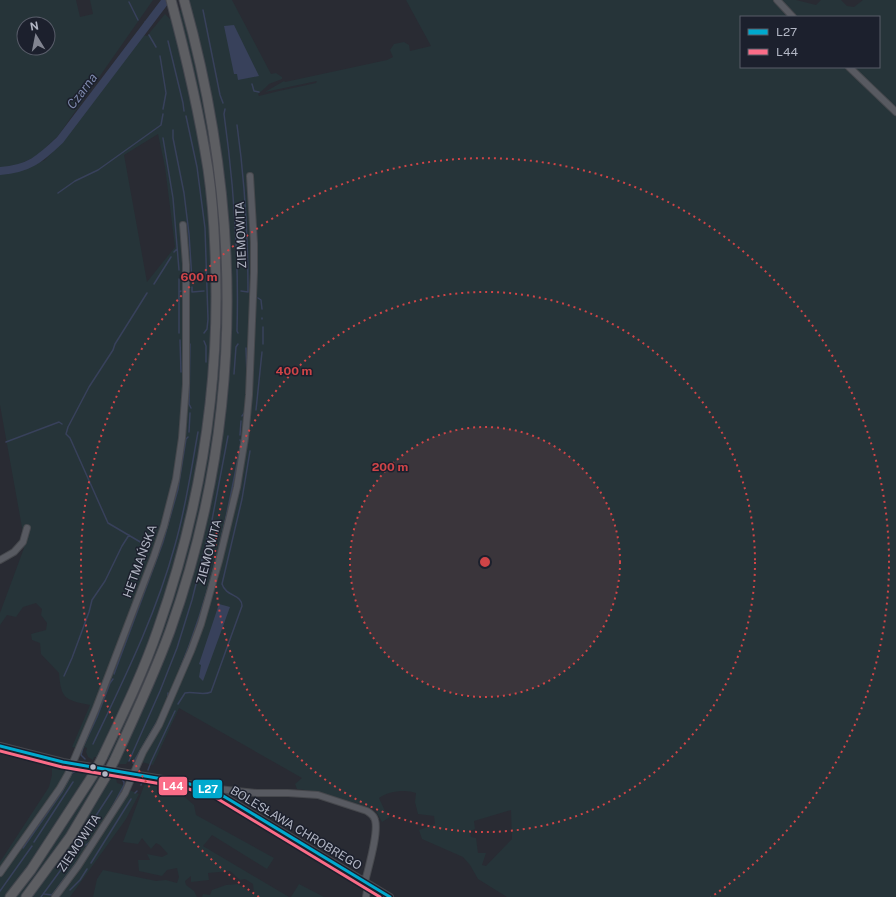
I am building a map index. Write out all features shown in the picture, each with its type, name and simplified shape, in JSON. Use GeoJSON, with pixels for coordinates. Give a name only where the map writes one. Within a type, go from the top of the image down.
{"type":"FeatureCollection","features":[{"type":"Feature","properties":{"kind":"highway"},"geometry":{"type":"LineString","coordinates":[[10,897],[31,870],[93,775],[127,706],[170,596],[188,531],[199,482],[209,417],[216,338],[217,309],[212,202],[208,169],[197,113],[172,0]]}},
{"type":"Feature","properties":{"kind":"highway"},"geometry":{"type":"LineString","coordinates":[[26,897],[70,837],[105,778],[159,659],[191,565],[210,482],[221,417],[225,378],[228,287],[224,211],[210,111],[185,2]]}},
{"type":"Feature","properties":{"kind":"street"},"geometry":{"type":"LineString","coordinates":[[776,0],[792,16]]}},
{"type":"Feature","properties":{"kind":"street"},"geometry":{"type":"LineString","coordinates":[[850,68],[896,112]]}},
{"type":"Feature","properties":{"kind":"street","name":"ZIEMOWITA"},"geometry":{"type":"LineString","coordinates":[[55,897],[94,843],[125,793],[143,752],[159,725],[194,644],[219,561],[237,487],[245,438],[250,381],[254,243],[250,176]]}},
{"type":"Feature","properties":{"kind":"street","name":"HETMAŃSKA"},"geometry":{"type":"LineString","coordinates":[[0,873],[60,788],[72,764],[96,708],[164,526],[176,479],[183,434],[186,384],[186,269],[183,225]]}},
{"type":"Feature","properties":{"kind":"street"},"geometry":{"type":"LineString","coordinates":[[0,560],[14,552],[23,542],[27,528]]}},
{"type":"Feature","properties":{"kind":"street","name":"BOLESŁAWA CHROBREGO"},"geometry":{"type":"LineString","coordinates":[[0,746],[72,764],[186,783],[215,791],[390,897]]}},
{"type":"Feature","properties":{"kind":"street"},"geometry":{"type":"LineString","coordinates":[[215,791],[218,789],[257,793],[318,795],[367,811],[373,815],[376,821],[376,828],[366,883],[366,897]]}},
{"type":"Feature","properties":{"kind":"shaded area"},"geometry":{"type":"Polygon","coordinates":[[[0,0],[76,0],[80,17],[93,14],[90,0],[153,0],[58,136],[37,156],[13,167],[0,168],[0,0]]]}},
{"type":"Feature","properties":{"kind":"shaded area"},"geometry":{"type":"Polygon","coordinates":[[[188,0],[232,0],[271,74],[276,73],[282,77],[282,79],[269,84],[258,94],[259,96],[316,83],[317,81],[265,92],[284,81],[387,60],[393,57],[390,50],[394,44],[404,42],[409,45],[410,51],[431,46],[406,0],[796,0],[816,5],[821,0],[841,0],[847,6],[854,7],[863,0],[896,0],[896,897],[507,897],[478,879],[470,865],[463,857],[422,839],[419,830],[435,824],[434,816],[418,814],[415,802],[416,793],[397,791],[379,798],[390,817],[382,822],[375,809],[320,792],[297,789],[295,784],[302,778],[179,708],[153,765],[130,759],[126,764],[117,764],[118,761],[94,757],[93,760],[88,757],[86,752],[87,748],[85,747],[83,750],[72,747],[90,705],[75,702],[66,697],[61,688],[59,673],[41,654],[40,643],[32,640],[31,634],[46,630],[47,623],[41,615],[42,609],[36,603],[23,607],[16,617],[7,615],[0,625],[0,613],[24,548],[18,544],[23,533],[0,405],[0,173],[17,172],[45,160],[60,144],[143,35],[147,36],[165,14],[172,21],[188,0]],[[158,134],[124,155],[147,282],[175,247],[165,167],[158,134]],[[511,810],[474,821],[475,829],[470,831],[471,837],[476,838],[478,853],[486,853],[482,865],[486,866],[512,839],[511,810]]]}},
{"type":"Feature","properties":{"kind":"shaded area"},"geometry":{"type":"Polygon","coordinates":[[[52,768],[59,770],[64,769],[73,774],[80,771],[86,772],[86,774],[109,778],[111,775],[116,778],[117,783],[123,785],[124,788],[139,794],[126,819],[70,897],[0,897],[0,862],[49,787],[52,768]]]}},
{"type":"Feature","properties":{"kind":"shaded area"},"geometry":{"type":"Polygon","coordinates":[[[145,783],[174,788],[194,805],[196,815],[274,858],[267,869],[212,835],[203,846],[289,897],[202,897],[203,894],[210,895],[212,890],[226,885],[238,884],[254,894],[253,884],[245,879],[240,880],[230,871],[208,873],[209,880],[191,882],[191,876],[185,881],[186,885],[194,891],[197,897],[93,897],[97,879],[103,870],[156,881],[166,880],[177,883],[179,877],[177,868],[167,870],[162,876],[139,871],[138,860],[150,860],[147,854],[162,857],[168,854],[160,845],[156,843],[151,849],[142,838],[138,844],[123,842],[145,783]]]}},
{"type":"Feature","properties":{"kind":"shaded area"},"geometry":{"type":"Polygon","coordinates":[[[299,884],[324,897],[291,897],[299,884]]]}},
{"type":"Feature","properties":{"kind":"water"},"geometry":{"type":"Polygon","coordinates":[[[234,25],[259,76],[238,80],[237,74],[234,74],[224,26],[234,25]]]}},
{"type":"Feature","properties":{"kind":"water"},"geometry":{"type":"Polygon","coordinates":[[[219,604],[230,607],[203,681],[199,677],[201,665],[199,664],[219,604]]]}},
{"type":"Feature","properties":{"kind":"waterway","name":"Czarna"},"geometry":{"type":"LineString","coordinates":[[0,171],[19,168],[33,162],[40,158],[60,140],[166,0]]}},
{"type":"Feature","properties":{"kind":"waterway"},"geometry":{"type":"LineString","coordinates":[[129,2],[138,20]]}},
{"type":"Feature","properties":{"kind":"waterway"},"geometry":{"type":"LineString","coordinates":[[203,10],[220,95],[223,103]]}},
{"type":"Feature","properties":{"kind":"waterway","name":"Czarna"},"geometry":{"type":"LineString","coordinates":[[145,22],[145,31]]}},
{"type":"Feature","properties":{"kind":"waterway"},"geometry":{"type":"LineString","coordinates":[[149,35],[156,47]]}},
{"type":"Feature","properties":{"kind":"waterway"},"geometry":{"type":"LineString","coordinates":[[168,41],[184,111]]}},
{"type":"Feature","properties":{"kind":"waterway"},"geometry":{"type":"LineString","coordinates":[[160,56],[166,93],[163,109]]}},
{"type":"Feature","properties":{"kind":"waterway"},"geometry":{"type":"LineString","coordinates":[[252,84],[254,91],[259,92]]}},
{"type":"Feature","properties":{"kind":"waterway"},"geometry":{"type":"LineString","coordinates":[[225,109],[224,114],[231,168],[235,222],[238,333]]}},
{"type":"Feature","properties":{"kind":"waterway"},"geometry":{"type":"LineString","coordinates":[[58,193],[75,181],[98,170],[161,125],[163,114]]}},
{"type":"Feature","properties":{"kind":"waterway"},"geometry":{"type":"LineString","coordinates":[[186,116],[197,167],[205,228],[208,319],[207,329],[204,333]]}},
{"type":"Feature","properties":{"kind":"waterway"},"geometry":{"type":"LineString","coordinates":[[237,125],[246,208],[248,292],[241,291]]}},
{"type":"Feature","properties":{"kind":"waterway"},"geometry":{"type":"LineString","coordinates":[[173,130],[173,138],[184,193],[189,234],[192,280]]}},
{"type":"Feature","properties":{"kind":"waterway"},"geometry":{"type":"LineString","coordinates":[[163,138],[173,198],[179,270]]}},
{"type":"Feature","properties":{"kind":"waterway"},"geometry":{"type":"LineString","coordinates":[[174,252],[177,249]]}},
{"type":"Feature","properties":{"kind":"waterway"},"geometry":{"type":"LineString","coordinates":[[154,284],[171,257]]}},
{"type":"Feature","properties":{"kind":"waterway"},"geometry":{"type":"LineString","coordinates":[[179,279],[179,292],[181,291]]}},
{"type":"Feature","properties":{"kind":"waterway"},"geometry":{"type":"LineString","coordinates":[[192,287],[192,292],[204,291]]}},
{"type":"Feature","properties":{"kind":"waterway"},"geometry":{"type":"LineString","coordinates":[[179,292],[179,333]]}},
{"type":"Feature","properties":{"kind":"waterway"},"geometry":{"type":"LineString","coordinates":[[142,543],[108,523],[70,438],[66,434],[68,427],[89,387],[147,293]]}},
{"type":"Feature","properties":{"kind":"waterway"},"geometry":{"type":"LineString","coordinates":[[258,298],[261,300],[262,309]]}},
{"type":"Feature","properties":{"kind":"waterway"},"geometry":{"type":"LineString","coordinates":[[263,327],[263,344]]}},
{"type":"Feature","properties":{"kind":"waterway"},"geometry":{"type":"LineString","coordinates":[[180,340],[181,372]]}},
{"type":"Feature","properties":{"kind":"waterway"},"geometry":{"type":"LineString","coordinates":[[204,341],[206,346],[206,362]]}},
{"type":"Feature","properties":{"kind":"waterway"},"geometry":{"type":"LineString","coordinates":[[190,344],[189,404],[191,408]]}},
{"type":"Feature","properties":{"kind":"waterway"},"geometry":{"type":"LineString","coordinates":[[234,374],[236,347],[238,344]]}},
{"type":"Feature","properties":{"kind":"waterway"},"geometry":{"type":"LineString","coordinates":[[246,348],[247,376]]}},
{"type":"Feature","properties":{"kind":"waterway"},"geometry":{"type":"LineString","coordinates":[[256,410],[262,352]]}},
{"type":"Feature","properties":{"kind":"waterway"},"geometry":{"type":"LineString","coordinates":[[242,416],[245,412]]}},
{"type":"Feature","properties":{"kind":"waterway"},"geometry":{"type":"LineString","coordinates":[[189,432],[190,413]]}},
{"type":"Feature","properties":{"kind":"waterway"},"geometry":{"type":"LineString","coordinates":[[240,435],[241,421]]}},
{"type":"Feature","properties":{"kind":"waterway"},"geometry":{"type":"LineString","coordinates":[[6,442],[59,422],[62,424]]}},
{"type":"Feature","properties":{"kind":"waterway"},"geometry":{"type":"LineString","coordinates":[[93,744],[149,622],[159,596],[182,517],[198,432]]}},
{"type":"Feature","properties":{"kind":"waterway"},"geometry":{"type":"LineString","coordinates":[[129,761],[177,648],[192,600],[212,520],[228,436]]}},
{"type":"Feature","properties":{"kind":"waterway"},"geometry":{"type":"LineString","coordinates":[[114,674],[163,542],[178,489],[186,439],[188,437]]}},
{"type":"Feature","properties":{"kind":"waterway"},"geometry":{"type":"LineString","coordinates":[[180,669],[191,641],[209,585],[236,471],[241,442],[240,440]]}},
{"type":"Feature","properties":{"kind":"waterway"},"geometry":{"type":"LineString","coordinates":[[178,704],[185,693],[205,694],[211,692],[242,606],[239,599],[227,591],[222,584],[242,499],[250,451]]}},
{"type":"Feature","properties":{"kind":"waterway"},"geometry":{"type":"LineString","coordinates":[[64,676],[89,612],[92,600],[105,581],[129,535]]}},
{"type":"Feature","properties":{"kind":"waterway"},"geometry":{"type":"LineString","coordinates":[[85,759],[81,755],[83,747],[113,679]]}},
{"type":"Feature","properties":{"kind":"waterway"},"geometry":{"type":"LineString","coordinates":[[168,693],[168,698]]}},
{"type":"Feature","properties":{"kind":"waterway"},"geometry":{"type":"LineString","coordinates":[[148,770],[175,711]]}},
{"type":"Feature","properties":{"kind":"waterway"},"geometry":{"type":"LineString","coordinates":[[133,763],[158,720]]}},
{"type":"Feature","properties":{"kind":"waterway"},"geometry":{"type":"LineString","coordinates":[[23,848],[62,792],[72,773],[79,770],[82,771]]}},
{"type":"Feature","properties":{"kind":"waterway"},"geometry":{"type":"LineString","coordinates":[[111,809],[124,785],[121,778]]}},
{"type":"Feature","properties":{"kind":"waterway"},"geometry":{"type":"LineString","coordinates":[[34,842],[73,782]]}},
{"type":"Feature","properties":{"kind":"waterway"},"geometry":{"type":"LineString","coordinates":[[41,897],[60,871],[112,791]]}},
{"type":"Feature","properties":{"kind":"waterway"},"geometry":{"type":"LineString","coordinates":[[91,863],[131,799]]}},
{"type":"Feature","properties":{"kind":"waterway"},"geometry":{"type":"LineString","coordinates":[[86,845],[91,841]]}},
{"type":"Feature","properties":{"kind":"waterway"},"geometry":{"type":"LineString","coordinates":[[0,891],[32,846]]}},
{"type":"Feature","properties":{"kind":"waterway"},"geometry":{"type":"LineString","coordinates":[[44,894],[52,895],[79,859]]}},
{"type":"Feature","properties":{"kind":"waterway"},"geometry":{"type":"LineString","coordinates":[[70,890],[80,880],[87,869]]}},
{"type":"Feature","properties":{"kind":"transit line","name":"L27"},"geometry":{"type":"LineString","coordinates":[[0,746],[63,762],[186,783],[215,791],[390,897]]}},
{"type":"Feature","properties":{"kind":"transit line","name":"L44"},"geometry":{"type":"LineString","coordinates":[[0,751],[62,767],[185,788],[213,796],[380,897]]}}]}
